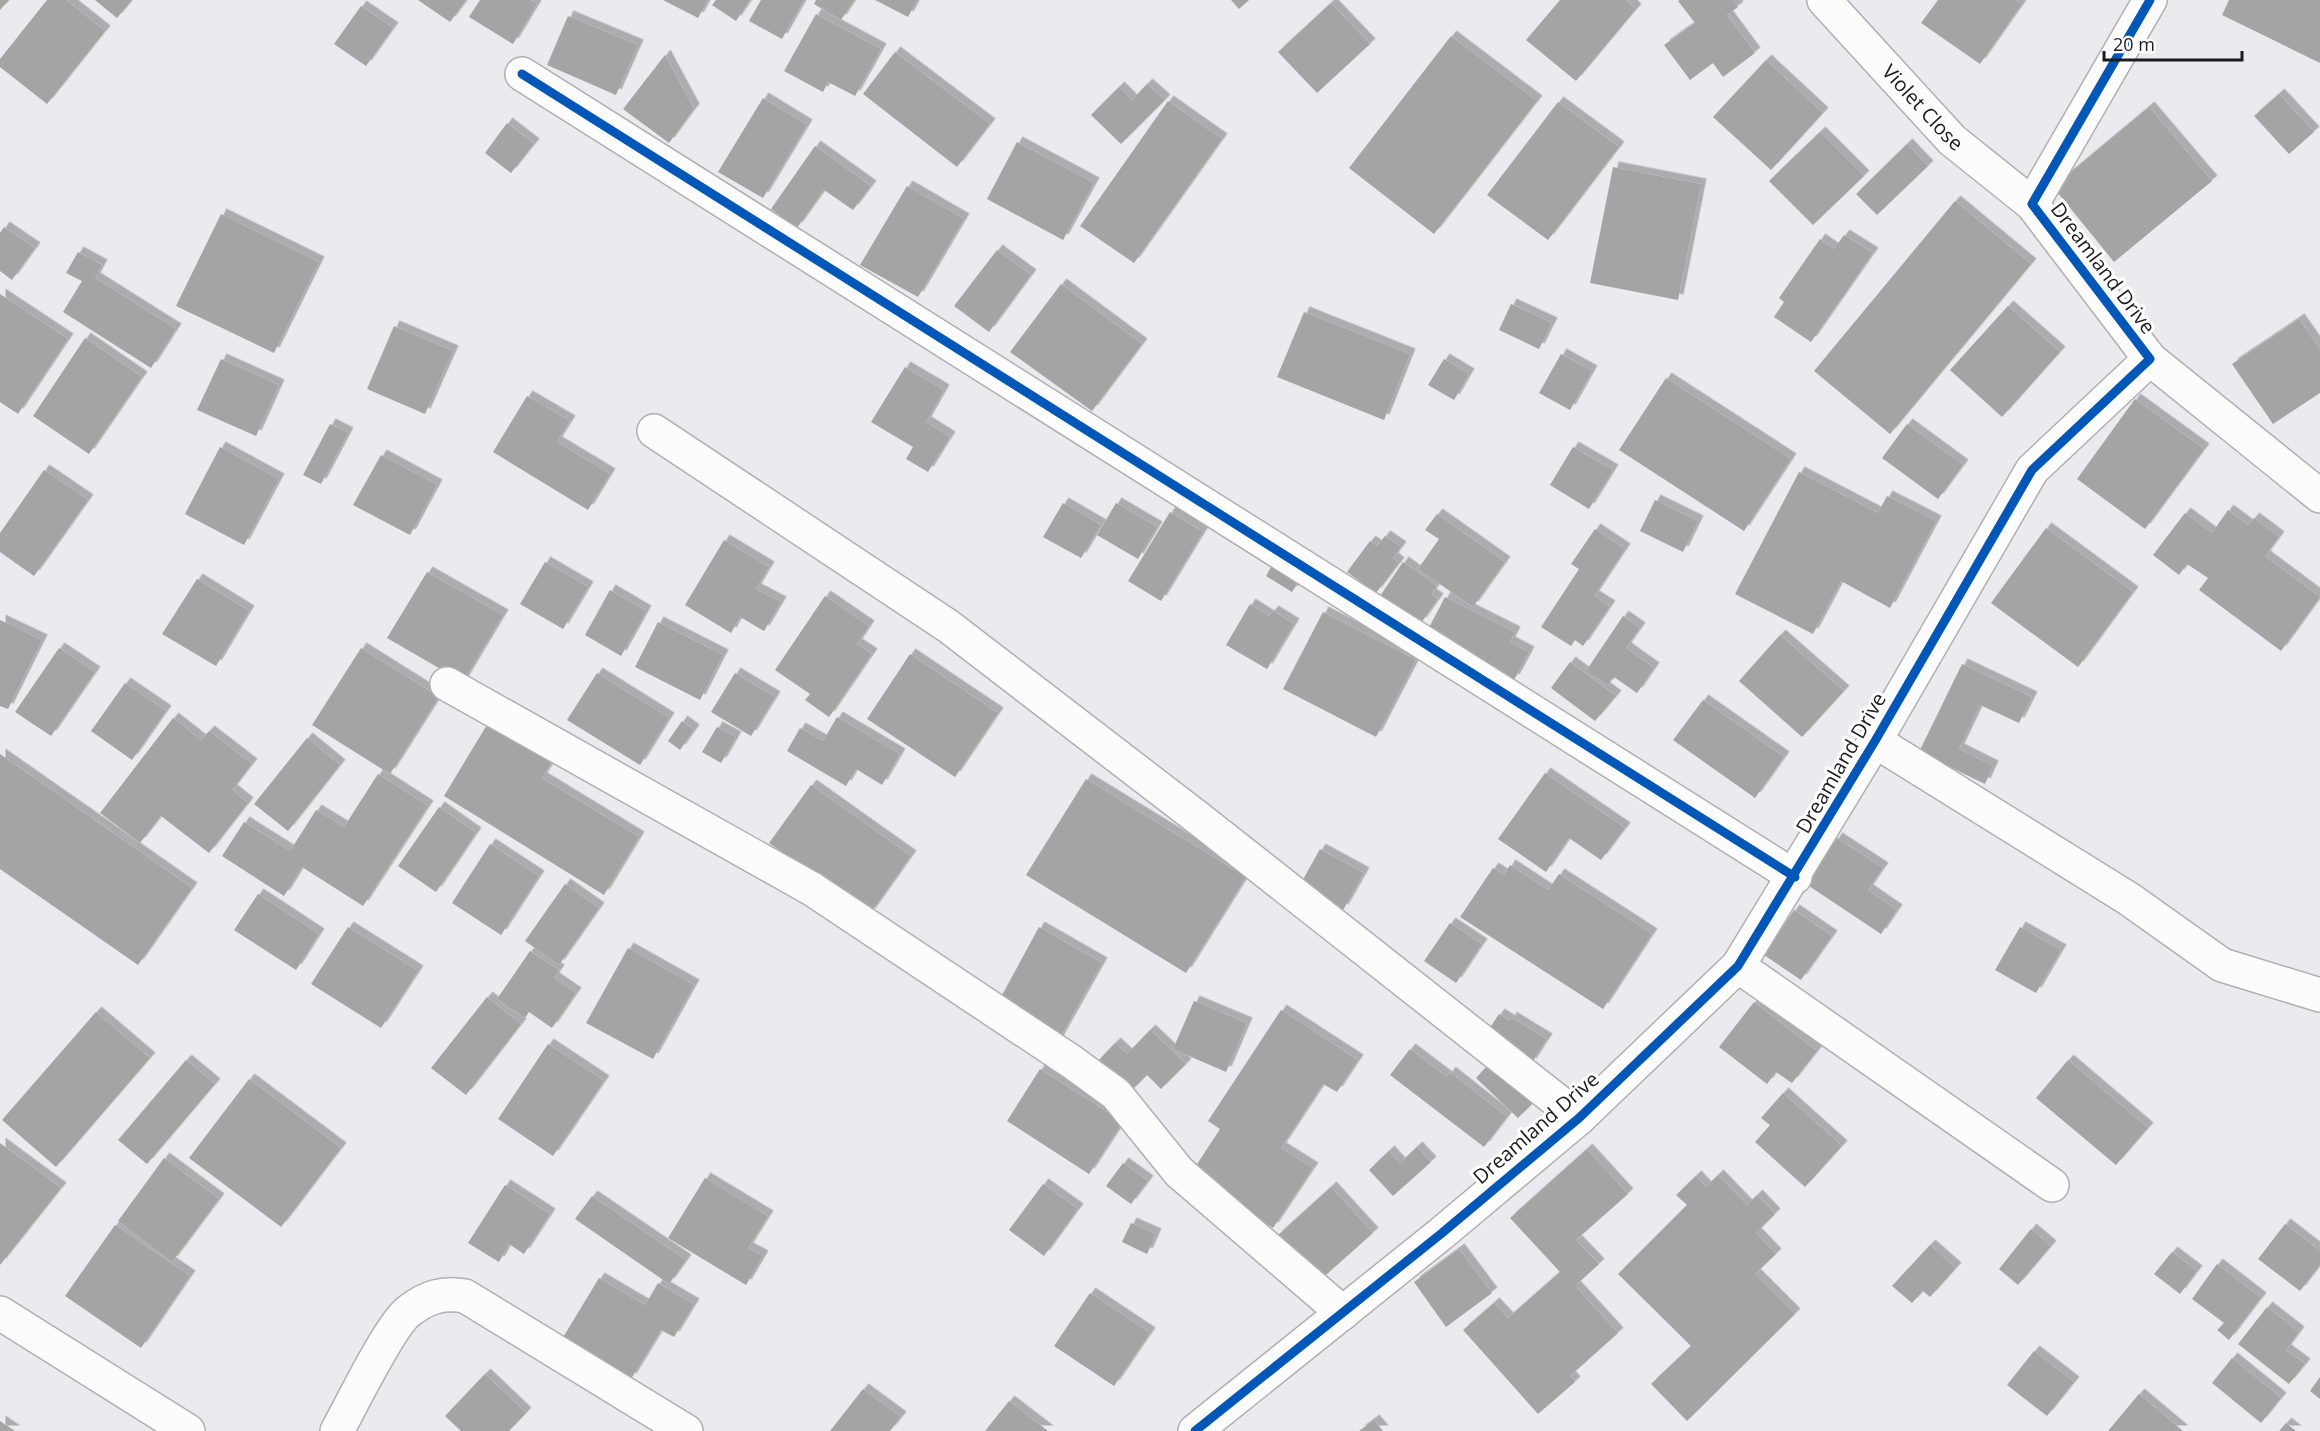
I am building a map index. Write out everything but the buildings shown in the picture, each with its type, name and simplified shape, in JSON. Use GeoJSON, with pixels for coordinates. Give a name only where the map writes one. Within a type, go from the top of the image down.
{"type":"FeatureCollection","features":[{"type":"Feature","properties":{"kind":"street","name":"Violet Close"},"geometry":{"type":"LineString","coordinates":[[1824,0],[1952,140],[2032,204]]}},
{"type":"Feature","properties":{"kind":"street","name":"Dreamland Drive"},"geometry":{"type":"LineString","coordinates":[[1195,1431],[1442,1233],[1579,1118],[1738,966],[1795,877],[2032,470],[2150,358],[2032,204],[2150,0]]}},
{"type":"Feature","properties":{"kind":"street"},"geometry":{"type":"LineString","coordinates":[[522,74],[1795,877]]}},
{"type":"Feature","properties":{"kind":"street"},"geometry":{"type":"LineString","coordinates":[[2150,358],[2320,496]]}},
{"type":"Feature","properties":{"kind":"street"},"geometry":{"type":"LineString","coordinates":[[654,431],[948,626],[1198,818],[1579,1118]]}},
{"type":"Feature","properties":{"kind":"street"},"geometry":{"type":"LineString","coordinates":[[447,684],[812,889],[1081,1068],[1116,1094],[1179,1172],[1342,1313]]}},
{"type":"Feature","properties":{"kind":"street"},"geometry":{"type":"LineString","coordinates":[[1875,741],[2129,898],[2222,965],[2320,995]]}},
{"type":"Feature","properties":{"kind":"street"},"geometry":{"type":"LineString","coordinates":[[1738,966],[2052,1185]]}},
{"type":"Feature","properties":{"kind":"street"},"geometry":{"type":"LineString","coordinates":[[338,1431],[406,1312],[427,1299],[447,1293],[465,1296],[686,1431]]}},
{"type":"Feature","properties":{"kind":"street"},"geometry":{"type":"LineString","coordinates":[[0,1313],[188,1431]]}},
{"type":"Feature","properties":{"kind":"cycle path"},"geometry":{"type":"LineString","coordinates":[[1195,1431],[1442,1233],[1579,1118],[1738,966],[1875,741],[2032,470],[2150,359],[2032,204],[2150,0]]}},
{"type":"Feature","properties":{"kind":"cycle path"},"geometry":{"type":"LineString","coordinates":[[522,74],[1795,877]]}}]}
